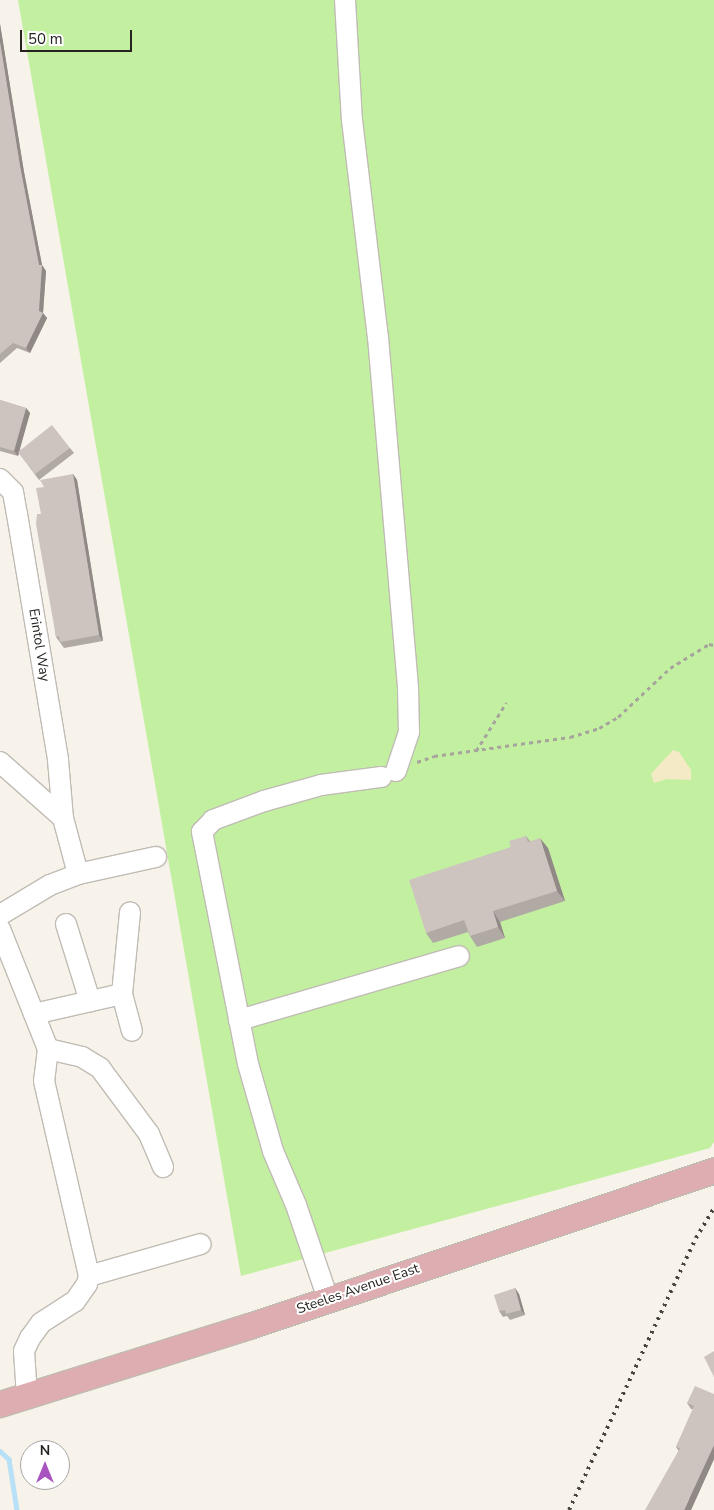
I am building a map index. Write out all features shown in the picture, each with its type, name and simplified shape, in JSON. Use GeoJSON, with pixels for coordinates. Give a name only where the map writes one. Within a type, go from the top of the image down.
{"type":"FeatureCollection","features":[{"type":"Feature","properties":{"kind":"main road","name":"Steeles Avenue East"},"geometry":{"type":"LineString","coordinates":[[0,1404],[328,1299],[714,1170]]}},
{"type":"Feature","properties":{"kind":"street"},"geometry":{"type":"LineString","coordinates":[[328,1299],[296,1205],[273,1151],[248,1064],[202,832],[213,820],[264,802],[321,785],[388,774],[409,732],[408,689],[393,534],[388,435],[352,120],[345,0]]}},
{"type":"Feature","properties":{"kind":"street","name":"Erintol Way"},"geometry":{"type":"LineString","coordinates":[[0,479],[13,492],[58,760],[63,818],[78,874]]}},
{"type":"Feature","properties":{"kind":"street"},"geometry":{"type":"LineString","coordinates":[[0,762],[63,818]]}},
{"type":"Feature","properties":{"kind":"street"},"geometry":{"type":"LineString","coordinates":[[0,915],[50,885],[78,874],[156,857]]}},
{"type":"Feature","properties":{"kind":"street"},"geometry":{"type":"LineString","coordinates":[[130,912],[122,994],[132,1032]]}},
{"type":"Feature","properties":{"kind":"street"},"geometry":{"type":"LineString","coordinates":[[66,924],[90,1001]]}},
{"type":"Feature","properties":{"kind":"street"},"geometry":{"type":"LineString","coordinates":[[0,929],[48,1048],[44,1081],[89,1276],[87,1284],[75,1301],[41,1323],[30,1338],[24,1352],[28,1396]]}},
{"type":"Feature","properties":{"kind":"street"},"geometry":{"type":"LineString","coordinates":[[239,1020],[460,956]]}},
{"type":"Feature","properties":{"kind":"street"},"geometry":{"type":"LineString","coordinates":[[34,1014],[122,994]]}},
{"type":"Feature","properties":{"kind":"street"},"geometry":{"type":"LineString","coordinates":[[48,1048],[82,1057],[100,1068],[149,1134],[163,1166]]}},
{"type":"Feature","properties":{"kind":"street"},"geometry":{"type":"LineString","coordinates":[[89,1276],[201,1244]]}},
{"type":"Feature","properties":{"kind":"path"},"geometry":{"type":"LineString","coordinates":[[388,774],[434,756],[570,737],[598,728],[618,717],[670,668],[709,644],[714,645]]}},
{"type":"Feature","properties":{"kind":"path"},"geometry":{"type":"LineString","coordinates":[[476,751],[506,703]]}},
{"type":"Feature","properties":{"kind":"green space"},"geometry":{"type":"Polygon","coordinates":[[[18,0],[714,0],[714,1142],[710,1148],[241,1276],[18,0]]]}},
{"type":"Feature","properties":{"kind":"sand"},"geometry":{"type":"Polygon","coordinates":[[[673,750],[679,752],[691,770],[691,780],[667,779],[654,783],[651,774],[673,750]]]}},
{"type":"Feature","properties":{"kind":"building"},"geometry":{"type":"Polygon","coordinates":[[[0,42],[20,166],[39,265],[42,265],[39,311],[43,313],[26,348],[13,343],[0,354],[0,42]]]}},
{"type":"Feature","properties":{"kind":"building"},"geometry":{"type":"Polygon","coordinates":[[[0,400],[26,408],[14,451],[0,447],[0,400]]]}},
{"type":"Feature","properties":{"kind":"building"},"geometry":{"type":"Polygon","coordinates":[[[52,425],[70,448],[35,474],[18,452],[52,425]]]}},
{"type":"Feature","properties":{"kind":"building"},"geometry":{"type":"Polygon","coordinates":[[[73,474],[99,635],[60,642],[59,636],[56,637],[36,524],[37,514],[41,514],[36,488],[44,487],[40,480],[73,474]]]}},
{"type":"Feature","properties":{"kind":"building"},"geometry":{"type":"Polygon","coordinates":[[[526,836],[528,842],[540,838],[557,891],[493,911],[498,927],[470,936],[464,920],[426,933],[409,880],[511,847],[509,841],[526,836]]]}},
{"type":"Feature","properties":{"kind":"building"},"geometry":{"type":"Polygon","coordinates":[[[515,1288],[521,1310],[506,1314],[505,1310],[499,1311],[494,1295],[515,1288]]]}},
{"type":"Feature","properties":{"kind":"building"},"geometry":{"type":"Polygon","coordinates":[[[714,1351],[714,1377],[704,1357],[714,1351]]]}},
{"type":"Feature","properties":{"kind":"building"},"geometry":{"type":"Polygon","coordinates":[[[695,1386],[714,1394],[714,1445],[684,1510],[645,1510],[680,1448],[676,1447],[694,1406],[687,1403],[695,1386]]]}},
{"type":"Feature","properties":{"kind":"waterway"},"geometry":{"type":"LineString","coordinates":[[0,1451],[9,1459],[17,1510]]}},
{"type":"Feature","properties":{"kind":"railway"},"geometry":{"type":"LineString","coordinates":[[569,1510],[696,1238],[714,1208]]}}]}
